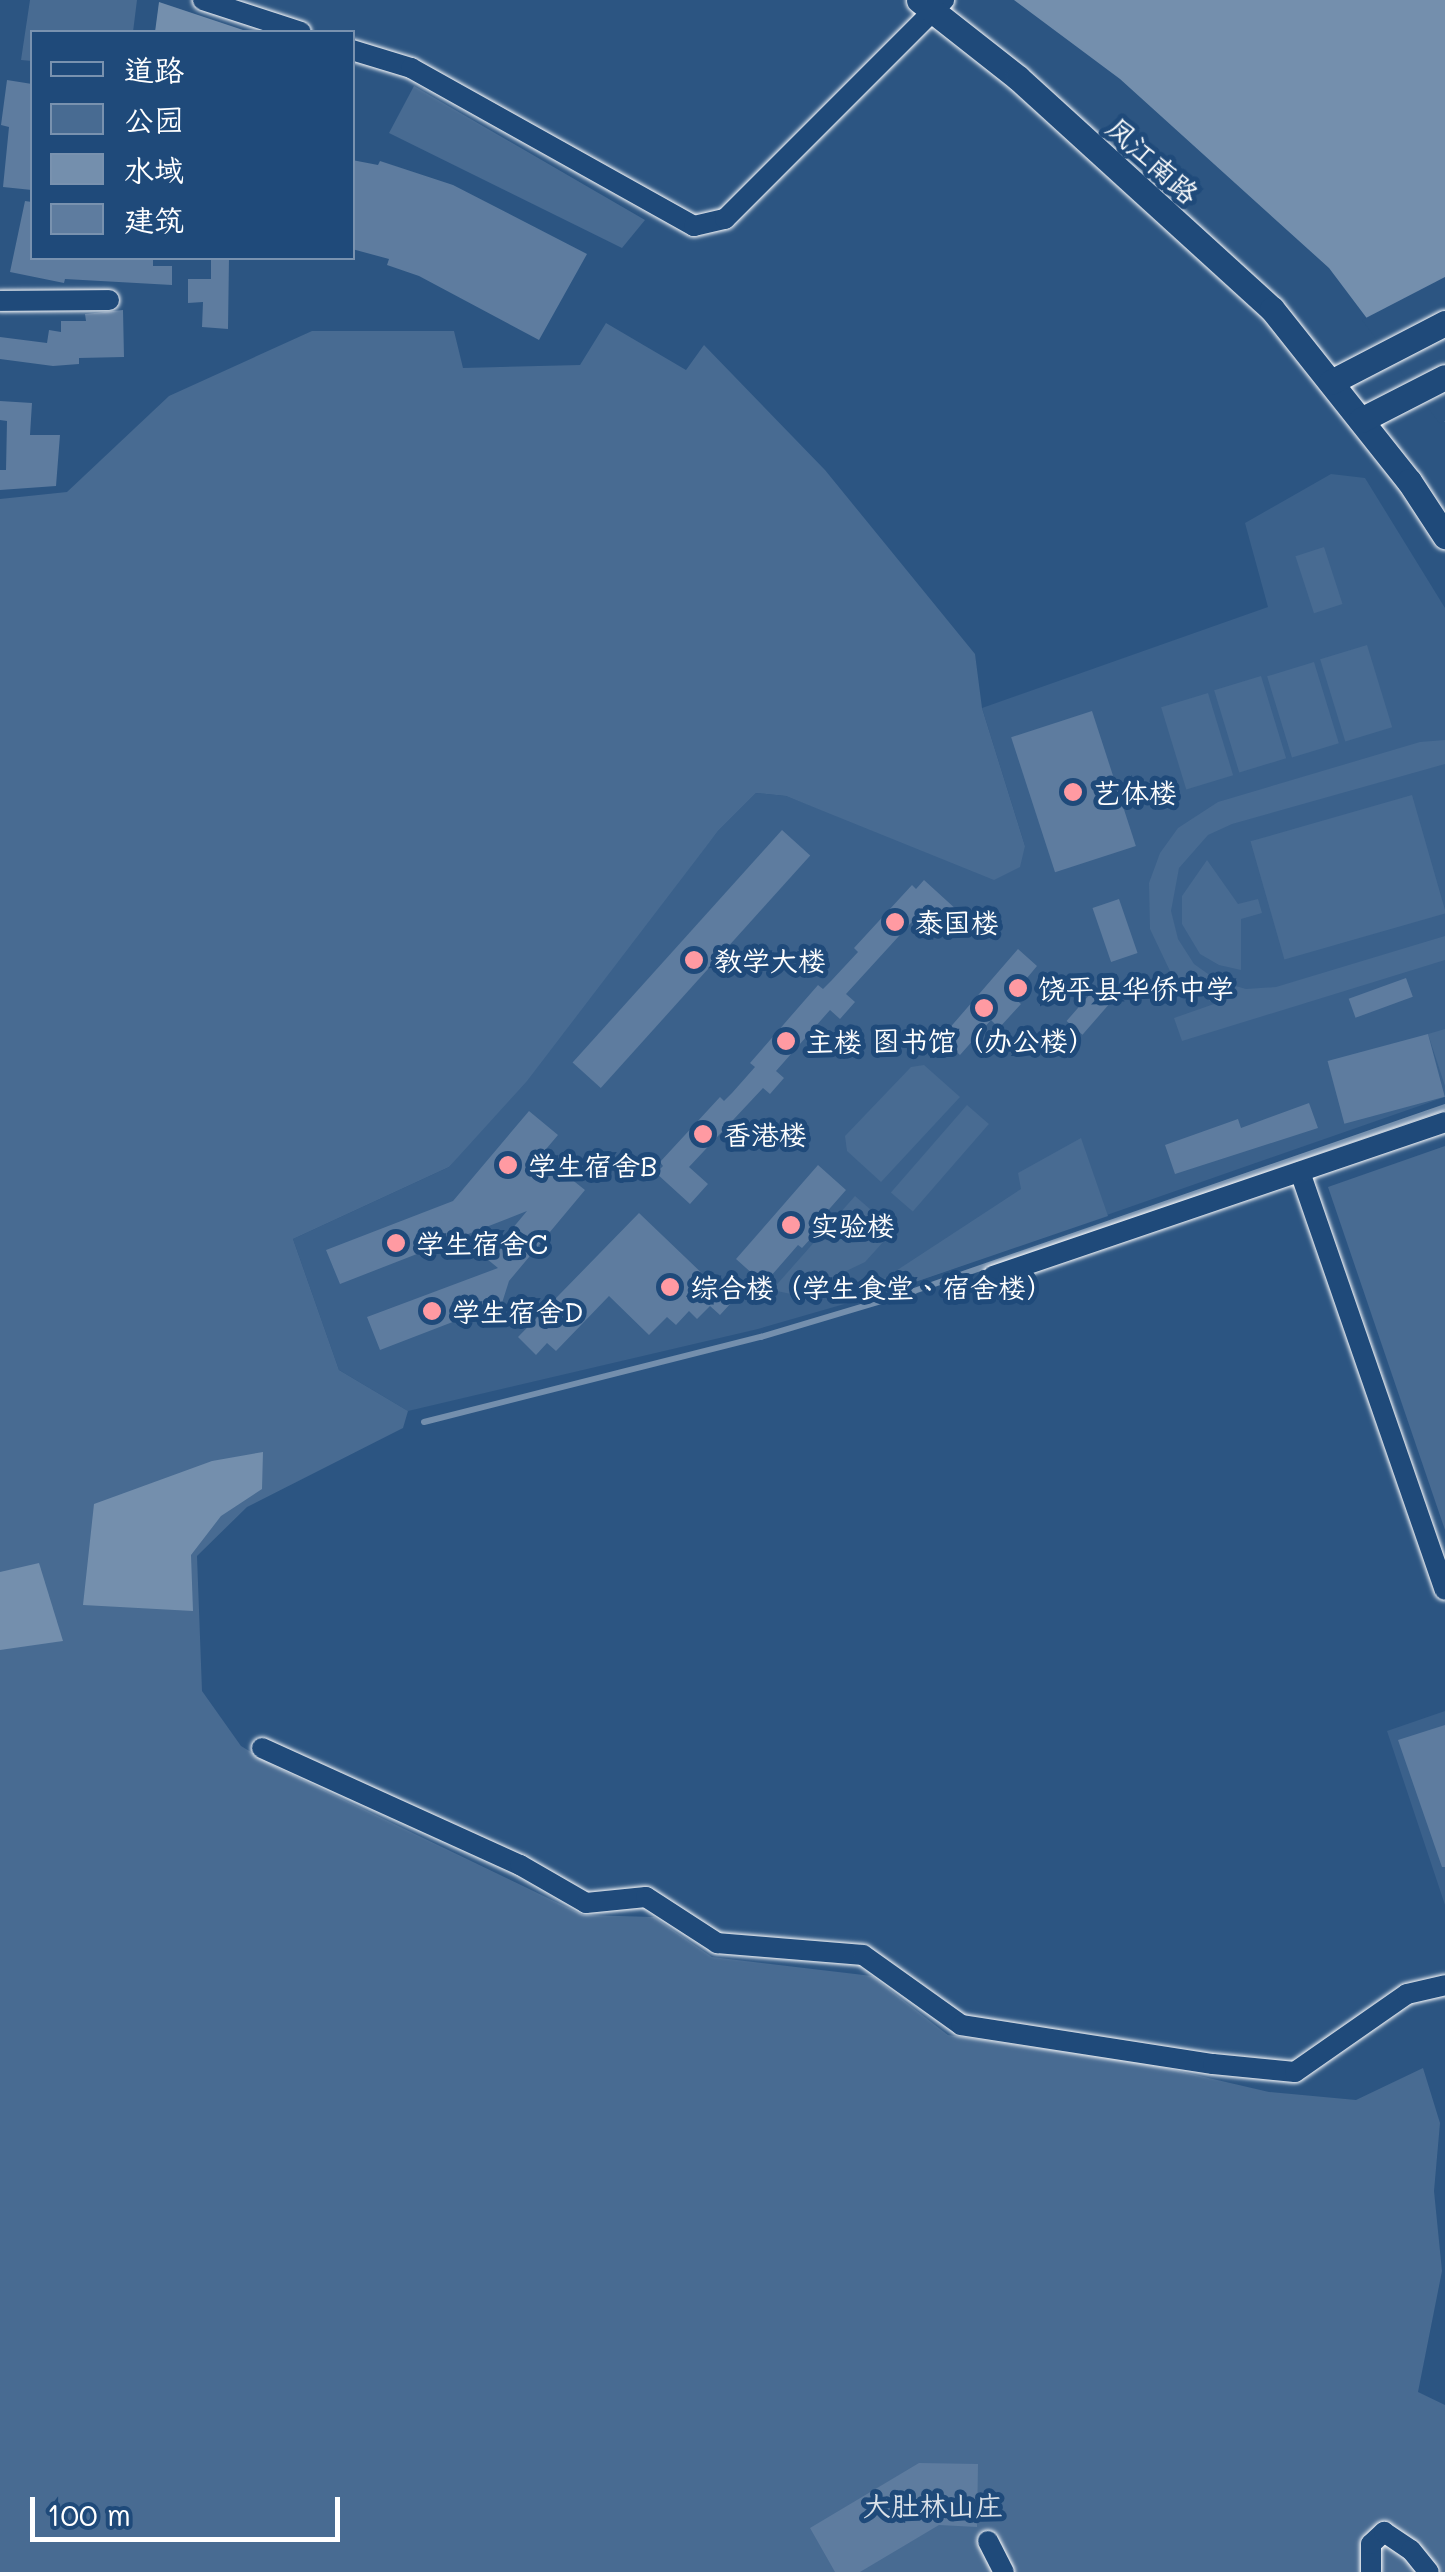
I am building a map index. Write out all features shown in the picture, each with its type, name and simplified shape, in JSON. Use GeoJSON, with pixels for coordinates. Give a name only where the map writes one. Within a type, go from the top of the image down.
{"type":"FeatureCollection","features":[{"type":"Feature","properties":{"kind":"main road","name":"凤江南路"},"geometry":{"type":"LineString","coordinates":[[919,0],[1018,78],[1258,296],[1361,420],[1445,536]]}},
{"type":"Feature","properties":{"kind":"main road"},"geometry":{"type":"LineString","coordinates":[[1331,382],[1445,323]]}},
{"type":"Feature","properties":{"kind":"main road"},"geometry":{"type":"LineString","coordinates":[[1361,420],[1445,377]]}},
{"type":"Feature","properties":{"kind":"street"},"geometry":{"type":"LineString","coordinates":[[203,0],[294,30]]}},
{"type":"Feature","properties":{"kind":"street"},"geometry":{"type":"LineString","coordinates":[[355,51],[410,68],[694,226],[725,218],[944,0]]}},
{"type":"Feature","properties":{"kind":"street"},"geometry":{"type":"LineString","coordinates":[[0,301],[109,300]]}},
{"type":"Feature","properties":{"kind":"street"},"geometry":{"type":"LineString","coordinates":[[992,1276],[1445,1122]]}},
{"type":"Feature","properties":{"kind":"street"},"geometry":{"type":"LineString","coordinates":[[1300,1172],[1445,1590]]}},
{"type":"Feature","properties":{"kind":"street"},"geometry":{"type":"LineString","coordinates":[[262,1748],[520,1865],[586,1902],[646,1897],[716,1943],[863,1955],[961,2025],[1295,2072],[1407,1994],[1445,1985]]}},
{"type":"Feature","properties":{"kind":"street"},"geometry":{"type":"LineString","coordinates":[[1371,2572],[1371,2544],[1384,2532],[1411,2550],[1429,2572]]}},
{"type":"Feature","properties":{"kind":"street"},"geometry":{"type":"LineString","coordinates":[[988,2542],[1004,2572]]}},
{"type":"Feature","properties":{"kind":"shaded area","name":"饶平县华侨中学"},"geometry":{"type":"Polygon","coordinates":[[[1331,474],[1365,478],[1445,608],[1445,1097],[886,1292],[758,1329],[408,1411],[339,1370],[293,1239],[449,1167],[718,831],[756,793],[786,796],[862,825],[1025,846],[982,708],[1268,607],[1245,523],[1331,474]]]}},
{"type":"Feature","properties":{"kind":"shaded area"},"geometry":{"type":"Polygon","coordinates":[[[1445,1711],[1445,1905],[1387,1731],[1445,1711]]]}},
{"type":"Feature","properties":{"kind":"green space"},"geometry":{"type":"Polygon","coordinates":[[[30,0],[137,0],[133,30],[30,30],[30,61],[21,60],[30,0]]]}},
{"type":"Feature","properties":{"kind":"green space"},"geometry":{"type":"Polygon","coordinates":[[[414,86],[645,220],[622,248],[389,133],[414,86]]]}},
{"type":"Feature","properties":{"kind":"green space"},"geometry":{"type":"Polygon","coordinates":[[[606,323],[686,370],[704,345],[825,470],[975,654],[982,708],[1025,846],[1020,867],[994,880],[786,796],[756,793],[718,831],[527,1081],[449,1167],[293,1239],[339,1370],[408,1411],[403,1428],[247,1507],[197,1556],[202,1691],[241,1746],[274,1766],[583,1915],[654,1917],[712,1957],[872,1976],[948,2035],[1144,2063],[1269,2092],[1356,2100],[1423,2068],[1440,2123],[1434,2191],[1442,2271],[1418,2392],[1445,2405],[1445,2572],[0,2572],[0,499],[67,492],[169,396],[312,331],[454,331],[463,368],[580,365],[606,323]]]}},
{"type":"Feature","properties":{"kind":"green space"},"geometry":{"type":"Polygon","coordinates":[[[1324,547],[1343,604],[1314,613],[1295,556],[1324,547]]]}},
{"type":"Feature","properties":{"kind":"green space"},"geometry":{"type":"Polygon","coordinates":[[[1367,645],[1392,727],[1345,742],[1320,659],[1367,645]]]}},
{"type":"Feature","properties":{"kind":"green space"},"geometry":{"type":"Polygon","coordinates":[[[1314,662],[1339,743],[1292,758],[1267,676],[1314,662]]]}},
{"type":"Feature","properties":{"kind":"green space"},"geometry":{"type":"Polygon","coordinates":[[[1261,676],[1286,758],[1239,773],[1214,690],[1261,676]]]}},
{"type":"Feature","properties":{"kind":"green space"},"geometry":{"type":"Polygon","coordinates":[[[1208,693],[1233,775],[1186,790],[1161,707],[1208,693]]]}},
{"type":"Feature","properties":{"kind":"green space"},"geometry":{"type":"Polygon","coordinates":[[[1445,740],[1445,764],[1232,824],[1208,835],[1179,868],[1171,911],[1178,939],[1194,964],[1218,981],[1246,989],[1276,987],[1445,936],[1445,960],[1182,1041],[1174,1018],[1214,1004],[1170,971],[1150,929],[1149,883],[1160,853],[1178,828],[1218,802],[1420,742],[1445,740]]]}},
{"type":"Feature","properties":{"kind":"green space"},"geometry":{"type":"Polygon","coordinates":[[[1412,795],[1445,913],[1284,960],[1251,841],[1412,795]]]}},
{"type":"Feature","properties":{"kind":"green space"},"geometry":{"type":"Polygon","coordinates":[[[1207,860],[1238,904],[1258,899],[1262,913],[1241,919],[1241,970],[1219,965],[1200,954],[1182,924],[1182,896],[1207,860]]]}},
{"type":"Feature","properties":{"kind":"green space"},"geometry":{"type":"Polygon","coordinates":[[[1445,1029],[1445,1086],[1428,1034],[1445,1029]]]}},
{"type":"Feature","properties":{"kind":"green space"},"geometry":{"type":"Polygon","coordinates":[[[924,1065],[960,1097],[881,1182],[847,1151],[845,1136],[911,1067],[924,1065]]]}},
{"type":"Feature","properties":{"kind":"green space"},"geometry":{"type":"Polygon","coordinates":[[[967,1105],[989,1124],[913,1212],[891,1193],[967,1105]]]}},
{"type":"Feature","properties":{"kind":"green space"},"geometry":{"type":"Polygon","coordinates":[[[1081,1138],[1108,1216],[886,1292],[879,1282],[1021,1189],[1018,1173],[1081,1138]]]}},
{"type":"Feature","properties":{"kind":"green space"},"geometry":{"type":"Polygon","coordinates":[[[1445,1146],[1445,1530],[1328,1187],[1445,1146]]]}},
{"type":"Feature","properties":{"kind":"green space"},"geometry":{"type":"Polygon","coordinates":[[[855,1196],[894,1230],[865,1262],[807,1290],[791,1294],[772,1290],[855,1196]]]}},
{"type":"Feature","properties":{"kind":"water"},"geometry":{"type":"Polygon","coordinates":[[[1014,0],[1445,0],[1445,422],[1329,268],[1120,79],[1014,0]]]}},
{"type":"Feature","properties":{"kind":"water"},"geometry":{"type":"Polygon","coordinates":[[[159,2],[243,30],[155,30],[159,2]]]}},
{"type":"Feature","properties":{"kind":"water"},"geometry":{"type":"Polygon","coordinates":[[[263,1452],[262,1489],[221,1516],[191,1555],[193,1611],[83,1605],[94,1504],[212,1461],[263,1452]]]}},
{"type":"Feature","properties":{"kind":"water"},"geometry":{"type":"Polygon","coordinates":[[[39,1563],[63,1641],[0,1650],[0,1572],[39,1563]]]}},
{"type":"Feature","properties":{"kind":"pier"},"geometry":{"type":"Polygon","coordinates":[[[1445,277],[1445,421],[1440,424],[1362,320],[1445,277]]]}},
{"type":"Feature","properties":{"kind":"building"},"geometry":{"type":"Polygon","coordinates":[[[7,80],[30,84],[30,190],[3,187],[9,127],[1,125],[7,80]]]}},
{"type":"Feature","properties":{"kind":"building"},"geometry":{"type":"Polygon","coordinates":[[[355,161],[378,165],[380,161],[453,185],[587,254],[539,340],[419,276],[387,265],[389,259],[355,250],[355,161]]]}},
{"type":"Feature","properties":{"kind":"building"},"geometry":{"type":"Polygon","coordinates":[[[25,201],[30,202],[30,260],[153,260],[153,266],[172,266],[172,285],[65,279],[64,283],[10,272],[25,201]]]}},
{"type":"Feature","properties":{"kind":"building"},"geometry":{"type":"Polygon","coordinates":[[[211,260],[229,260],[228,329],[202,327],[203,302],[188,303],[188,279],[211,279],[211,260]]]}},
{"type":"Feature","properties":{"kind":"building"},"geometry":{"type":"Polygon","coordinates":[[[123,310],[124,357],[79,358],[79,364],[53,366],[0,359],[0,337],[47,343],[49,330],[61,332],[61,321],[86,321],[85,314],[123,310]]]}},
{"type":"Feature","properties":{"kind":"building"},"geometry":{"type":"Polygon","coordinates":[[[0,401],[32,403],[30,435],[60,435],[56,486],[0,490],[0,470],[6,470],[7,421],[0,420],[0,401]]]}},
{"type":"Feature","properties":{"kind":"building","name":"艺体楼"},"geometry":{"type":"Polygon","coordinates":[[[1092,711],[1136,846],[1055,872],[1011,737],[1092,711]]]}},
{"type":"Feature","properties":{"kind":"building","name":"教学大楼"},"geometry":{"type":"Polygon","coordinates":[[[782,830],[810,855],[601,1088],[573,1063],[782,830]]]}},
{"type":"Feature","properties":{"kind":"building"},"geometry":{"type":"Polygon","coordinates":[[[924,880],[958,911],[940,930],[920,913],[846,994],[855,1002],[840,1019],[830,1010],[776,1071],[784,1078],[770,1094],[763,1088],[689,1167],[708,1184],[690,1204],[656,1173],[663,1166],[660,1162],[720,1097],[724,1101],[732,1093],[755,1067],[750,1063],[818,985],[823,989],[858,952],[854,948],[912,885],[916,889],[924,880]]]}},
{"type":"Feature","properties":{"kind":"building"},"geometry":{"type":"Polygon","coordinates":[[[1119,899],[1138,953],[1111,962],[1093,908],[1119,899]]]}},
{"type":"Feature","properties":{"kind":"building","name":"图书馆（办公楼）"},"geometry":{"type":"Polygon","coordinates":[[[1018,949],[1037,966],[1012,996],[1021,1004],[999,1028],[991,1020],[960,1055],[941,1038],[1018,949]]]}},
{"type":"Feature","properties":{"kind":"building"},"geometry":{"type":"Polygon","coordinates":[[[1104,978],[1120,992],[1082,1035],[1067,1021],[1104,978]]]}},
{"type":"Feature","properties":{"kind":"building"},"geometry":{"type":"Polygon","coordinates":[[[1406,978],[1413,997],[1356,1018],[1349,999],[1406,978]]]}},
{"type":"Feature","properties":{"kind":"building"},"geometry":{"type":"Polygon","coordinates":[[[1428,1034],[1445,1097],[1344,1124],[1328,1061],[1428,1034]]]}},
{"type":"Feature","properties":{"kind":"building"},"geometry":{"type":"Polygon","coordinates":[[[1309,1103],[1318,1128],[1175,1174],[1165,1145],[1238,1119],[1241,1128],[1309,1103]]]}},
{"type":"Feature","properties":{"kind":"building"},"geometry":{"type":"Polygon","coordinates":[[[529,1111],[558,1135],[541,1155],[585,1190],[509,1281],[502,1303],[380,1350],[367,1317],[498,1268],[487,1259],[527,1211],[340,1284],[326,1250],[453,1201],[529,1111]]]}},
{"type":"Feature","properties":{"kind":"building","name":"实验楼"},"geometry":{"type":"Polygon","coordinates":[[[818,1165],[846,1190],[809,1232],[813,1236],[802,1248],[798,1245],[764,1284],[736,1259],[818,1165]]]}},
{"type":"Feature","properties":{"kind":"building"},"geometry":{"type":"Polygon","coordinates":[[[639,1213],[732,1302],[720,1315],[710,1306],[697,1319],[689,1311],[676,1325],[667,1317],[649,1335],[609,1296],[556,1351],[547,1343],[536,1355],[518,1337],[639,1213]]]}},
{"type":"Feature","properties":{"kind":"building"},"geometry":{"type":"Polygon","coordinates":[[[1445,1725],[1445,1867],[1442,1867],[1398,1740],[1445,1725]]]}},
{"type":"Feature","properties":{"kind":"building","name":"大肚林山庄"},"geometry":{"type":"Polygon","coordinates":[[[919,2463],[978,2464],[977,2527],[939,2525],[860,2572],[835,2572],[810,2528],[919,2463]]]}},
{"type":"Feature","properties":{"kind":"waterway"},"geometry":{"type":"LineString","coordinates":[[424,1422],[761,1337],[914,1291],[1445,1107]]}},
{"type":"Feature","properties":{"kind":"place","name":"艺体楼"},"geometry":{"type":"Point","coordinates":[1073,792]}},
{"type":"Feature","properties":{"kind":"place","name":"泰国楼"},"geometry":{"type":"Point","coordinates":[895,922]}},
{"type":"Feature","properties":{"kind":"place","name":"教学大楼"},"geometry":{"type":"Point","coordinates":[694,960]}},
{"type":"Feature","properties":{"kind":"place","name":"饶平县华侨中学"},"geometry":{"type":"Point","coordinates":[1018,988]}},
{"type":"Feature","properties":{"kind":"place","name":"图书馆（办公楼）"},"geometry":{"type":"Point","coordinates":[984,1008]}},
{"type":"Feature","properties":{"kind":"place","name":"主楼"},"geometry":{"type":"Point","coordinates":[786,1041]}},
{"type":"Feature","properties":{"kind":"place","name":"香港楼"},"geometry":{"type":"Point","coordinates":[703,1134]}},
{"type":"Feature","properties":{"kind":"place","name":"学生宿舍B"},"geometry":{"type":"Point","coordinates":[508,1165]}},
{"type":"Feature","properties":{"kind":"place","name":"实验楼"},"geometry":{"type":"Point","coordinates":[791,1225]}},
{"type":"Feature","properties":{"kind":"place","name":"学生宿舍C"},"geometry":{"type":"Point","coordinates":[396,1243]}},
{"type":"Feature","properties":{"kind":"place","name":"综合楼（学生食堂、宿舍楼）"},"geometry":{"type":"Point","coordinates":[670,1287]}},
{"type":"Feature","properties":{"kind":"place","name":"学生宿舍D"},"geometry":{"type":"Point","coordinates":[432,1311]}}]}
